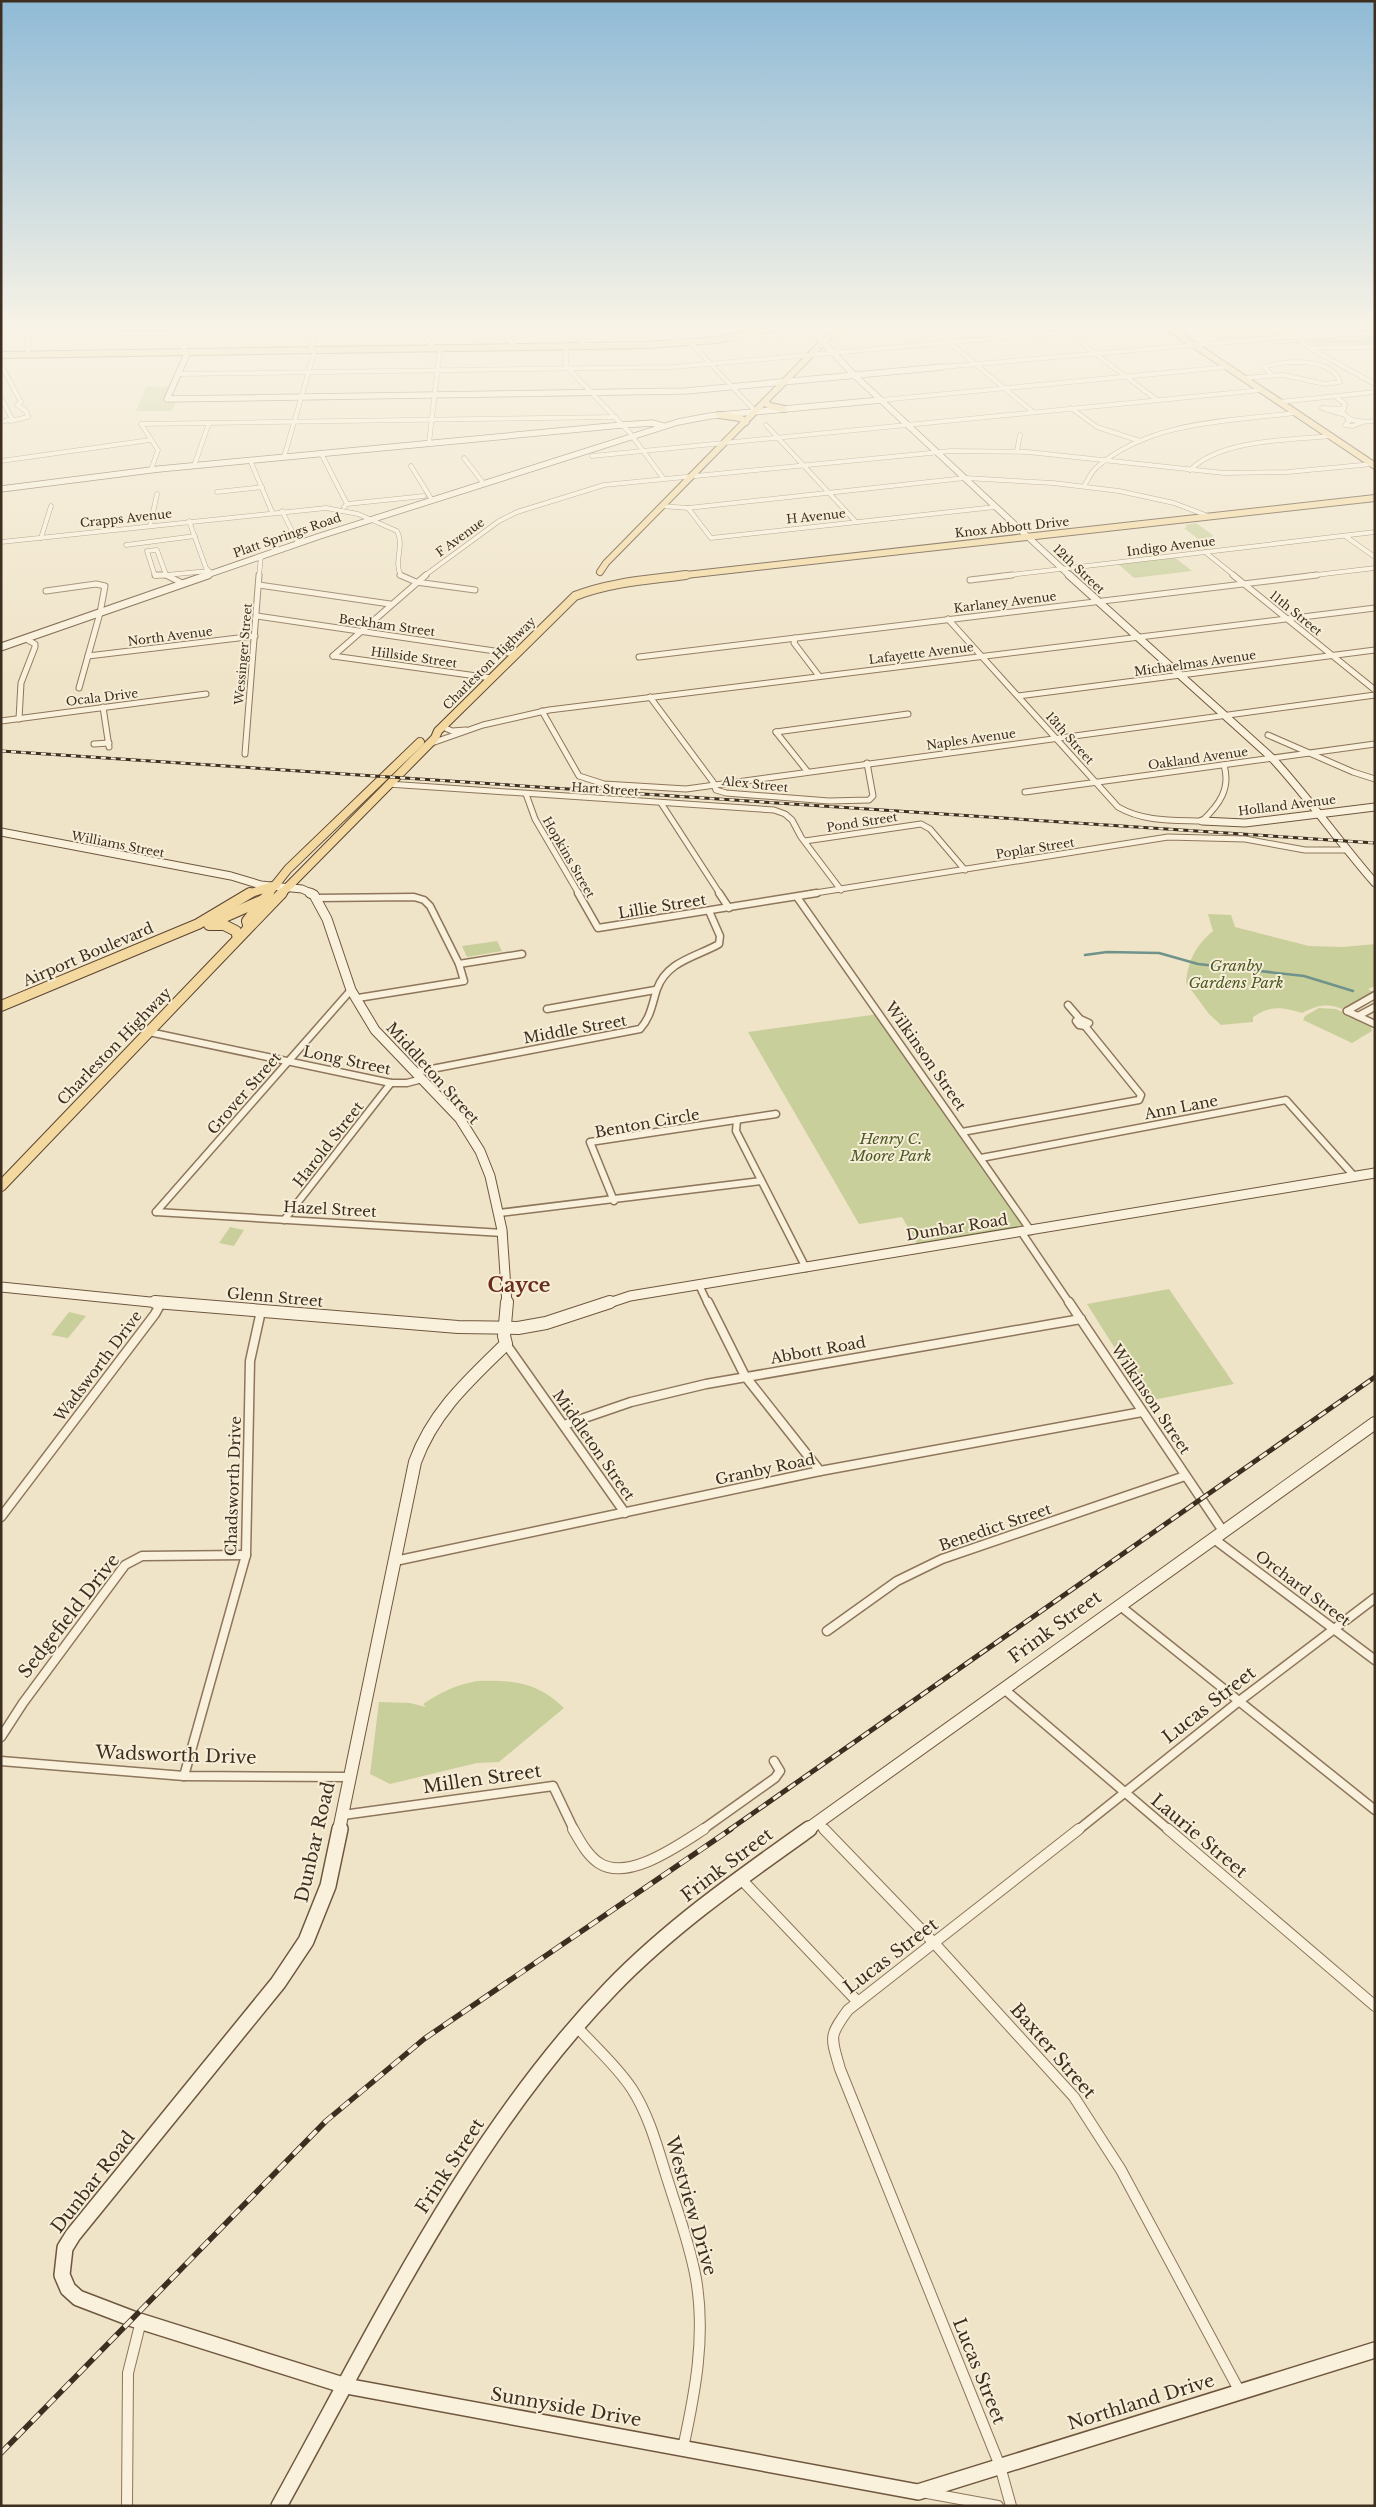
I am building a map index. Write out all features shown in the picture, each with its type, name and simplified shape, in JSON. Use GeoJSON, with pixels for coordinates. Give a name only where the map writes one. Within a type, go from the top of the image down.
{"type":"FeatureCollection","features":[{"type":"Feature","properties":{"kind":"main road"},"geometry":{"type":"LineString","coordinates":[[608,579],[606,563],[722,445]]}},
{"type":"Feature","properties":{"kind":"main road"},"geometry":{"type":"LineString","coordinates":[[1345,445],[1373,465]]}},
{"type":"Feature","properties":{"kind":"main road","name":"Knox Abbott Drive"},"geometry":{"type":"LineString","coordinates":[[652,580],[1375,498]]}},
{"type":"Feature","properties":{"kind":"main road","name":"Charleston Highway"},"geometry":{"type":"LineString","coordinates":[[1,1186],[248,927],[255,923],[427,745],[440,729],[558,611],[575,596],[592,589],[608,579],[684,576]]}},
{"type":"Feature","properties":{"kind":"main road","name":"Charleston Highway"},"geometry":{"type":"LineString","coordinates":[[608,579],[652,580]]}},
{"type":"Feature","properties":{"kind":"main road","name":"Charleston Highway"},"geometry":{"type":"LineString","coordinates":[[248,927],[247,922],[266,898],[274,883],[427,735],[440,729]]}},
{"type":"Feature","properties":{"kind":"main road","name":"Airport Boulevard"},"geometry":{"type":"LineString","coordinates":[[1,1006],[187,928],[252,892],[274,883]]}},
{"type":"Feature","properties":{"kind":"main road","name":"Airport Boulevard"},"geometry":{"type":"LineString","coordinates":[[187,928],[203,926],[266,898],[291,884]]}},
{"type":"Feature","properties":{"kind":"main road"},"geometry":{"type":"LineString","coordinates":[[203,926],[225,925],[236,931],[238,938]]}},
{"type":"Feature","properties":{"kind":"street"},"geometry":{"type":"LineString","coordinates":[[1,461],[115,445]]}},
{"type":"Feature","properties":{"kind":"street"},"geometry":{"type":"LineString","coordinates":[[151,470],[158,452],[153,445]]}},
{"type":"Feature","properties":{"kind":"street"},"geometry":{"type":"LineString","coordinates":[[194,466],[202,445]]}},
{"type":"Feature","properties":{"kind":"street"},"geometry":{"type":"LineString","coordinates":[[284,457],[287,445]]}},
{"type":"Feature","properties":{"kind":"street"},"geometry":{"type":"LineString","coordinates":[[1,489],[151,470],[407,445]]}},
{"type":"Feature","properties":{"kind":"street","name":"Platt Springs Road"},"geometry":{"type":"LineString","coordinates":[[1,647],[210,572],[604,445]]}},
{"type":"Feature","properties":{"kind":"street"},"geometry":{"type":"LineString","coordinates":[[639,445],[663,478]]}},
{"type":"Feature","properties":{"kind":"street"},"geometry":{"type":"LineString","coordinates":[[592,456],[704,445]]}},
{"type":"Feature","properties":{"kind":"street"},"geometry":{"type":"LineString","coordinates":[[785,445],[856,522]]}},
{"type":"Feature","properties":{"kind":"street","name":"12th Street"},"geometry":{"type":"LineString","coordinates":[[931,445],[1136,637],[1226,715],[1272,758],[1306,797],[1346,850],[1375,882]]}},
{"type":"Feature","properties":{"kind":"street"},"geometry":{"type":"LineString","coordinates":[[1017,451],[1018,445]]}},
{"type":"Feature","properties":{"kind":"street"},"geometry":{"type":"LineString","coordinates":[[1084,486],[1093,471],[1119,450],[1131,445]]}},
{"type":"Feature","properties":{"kind":"street"},"geometry":{"type":"LineString","coordinates":[[1190,470],[1205,457],[1240,447],[1257,445]]}},
{"type":"Feature","properties":{"kind":"street","name":"F Avenue"},"geometry":{"type":"LineString","coordinates":[[334,656],[416,582],[499,521],[517,512],[594,487],[625,481],[937,451],[1017,451],[1107,459],[1190,470],[1279,473],[1373,465]]}},
{"type":"Feature","properties":{"kind":"street"},"geometry":{"type":"LineString","coordinates":[[321,453],[347,504]]}},
{"type":"Feature","properties":{"kind":"street"},"geometry":{"type":"LineString","coordinates":[[464,458],[484,484]]}},
{"type":"Feature","properties":{"kind":"street"},"geometry":{"type":"LineString","coordinates":[[250,460],[272,512]]}},
{"type":"Feature","properties":{"kind":"street"},"geometry":{"type":"LineString","coordinates":[[411,466],[432,500]]}},
{"type":"Feature","properties":{"kind":"street"},"geometry":{"type":"LineString","coordinates":[[662,506],[688,508],[965,478],[1084,486],[1164,500],[1208,516]]}},
{"type":"Feature","properties":{"kind":"street"},"geometry":{"type":"LineString","coordinates":[[217,492],[262,488]]}},
{"type":"Feature","properties":{"kind":"street"},"geometry":{"type":"LineString","coordinates":[[150,526],[156,494]]}},
{"type":"Feature","properties":{"kind":"street"},"geometry":{"type":"LineString","coordinates":[[342,509],[347,504],[424,496]]}},
{"type":"Feature","properties":{"kind":"street"},"geometry":{"type":"LineString","coordinates":[[41,538],[51,506]]}},
{"type":"Feature","properties":{"kind":"street","name":"H Avenue"},"geometry":{"type":"LineString","coordinates":[[688,508],[711,538],[995,507]]}},
{"type":"Feature","properties":{"kind":"street","name":"Crapps Avenue"},"geometry":{"type":"LineString","coordinates":[[1,542],[282,511],[316,508],[342,509],[399,534],[401,542],[398,572],[401,577],[416,582]]}},
{"type":"Feature","properties":{"kind":"street"},"geometry":{"type":"LineString","coordinates":[[282,511],[298,543]]}},
{"type":"Feature","properties":{"kind":"street"},"geometry":{"type":"LineString","coordinates":[[182,583],[166,576],[157,550],[147,551],[155,576],[166,576],[210,572],[189,521]]}},
{"type":"Feature","properties":{"kind":"street","name":"Indigo Avenue"},"geometry":{"type":"LineString","coordinates":[[970,580],[1375,532]]}},
{"type":"Feature","properties":{"kind":"street"},"geometry":{"type":"LineString","coordinates":[[126,544],[194,536]]}},
{"type":"Feature","properties":{"kind":"street"},"geometry":{"type":"LineString","coordinates":[[1345,536],[1375,557]]}},
{"type":"Feature","properties":{"kind":"street","name":"11th Street"},"geometry":{"type":"LineString","coordinates":[[1205,552],[1375,690]]}},
{"type":"Feature","properties":{"kind":"street","name":"Wessinger Street"},"geometry":{"type":"LineString","coordinates":[[245,754],[261,556]]}},
{"type":"Feature","properties":{"kind":"street","name":"Karlaney Avenue"},"geometry":{"type":"LineString","coordinates":[[639,656],[1375,568]]}},
{"type":"Feature","properties":{"kind":"street"},"geometry":{"type":"LineString","coordinates":[[416,582],[475,590]]}},
{"type":"Feature","properties":{"kind":"street"},"geometry":{"type":"LineString","coordinates":[[46,591],[101,584],[105,586],[100,613],[79,688]]}},
{"type":"Feature","properties":{"kind":"street"},"geometry":{"type":"LineString","coordinates":[[259,585],[390,604]]}},
{"type":"Feature","properties":{"kind":"street","name":"Lafayette Avenue"},"geometry":{"type":"LineString","coordinates":[[427,745],[472,730],[542,711],[1375,608]]}},
{"type":"Feature","properties":{"kind":"street","name":"Beckham Street"},"geometry":{"type":"LineString","coordinates":[[257,616],[514,654]]}},
{"type":"Feature","properties":{"kind":"street","name":"13th Street"},"geometry":{"type":"LineString","coordinates":[[948,619],[1118,807],[1132,814],[1202,821]]}},
{"type":"Feature","properties":{"kind":"street","name":"North Avenue"},"geometry":{"type":"LineString","coordinates":[[88,656],[255,636]]}},
{"type":"Feature","properties":{"kind":"street"},"geometry":{"type":"LineString","coordinates":[[795,638],[794,643],[819,676]]}},
{"type":"Feature","properties":{"kind":"street"},"geometry":{"type":"LineString","coordinates":[[19,719],[17,704],[26,665],[35,650],[35,644],[26,639]]}},
{"type":"Feature","properties":{"kind":"street","name":"Michaelmas Avenue"},"geometry":{"type":"LineString","coordinates":[[1018,696],[1375,650]]}},
{"type":"Feature","properties":{"kind":"street","name":"Hillside Street"},"geometry":{"type":"LineString","coordinates":[[334,656],[491,678]]}},
{"type":"Feature","properties":{"kind":"street","name":"Ocala Drive"},"geometry":{"type":"LineString","coordinates":[[1,721],[206,694]]}},
{"type":"Feature","properties":{"kind":"street","name":"Naples Avenue"},"geometry":{"type":"LineString","coordinates":[[542,711],[579,776],[586,780],[604,784],[679,789],[713,787],[807,771],[1375,695]]}},
{"type":"Feature","properties":{"kind":"street","name":"Alex Street"},"geometry":{"type":"LineString","coordinates":[[650,697],[713,782],[713,787],[716,790],[726,793],[829,801],[869,800],[873,796],[866,763]]}},
{"type":"Feature","properties":{"kind":"street"},"geometry":{"type":"LineString","coordinates":[[94,744],[109,745],[103,707]]}},
{"type":"Feature","properties":{"kind":"street"},"geometry":{"type":"LineString","coordinates":[[807,771],[776,732],[908,714]]}},
{"type":"Feature","properties":{"kind":"street","name":"Lafayette Avenue"},"geometry":{"type":"LineString","coordinates":[[440,729],[452,731],[472,730]]}},
{"type":"Feature","properties":{"kind":"street","name":"Lafayette Avenue"},"geometry":{"type":"LineString","coordinates":[[440,729],[461,734]]}},
{"type":"Feature","properties":{"kind":"street"},"geometry":{"type":"LineString","coordinates":[[1268,735],[1375,779]]}},
{"type":"Feature","properties":{"kind":"street","name":"Oakland Avenue"},"geometry":{"type":"LineString","coordinates":[[1024,792],[1375,744]]}},
{"type":"Feature","properties":{"kind":"street"},"geometry":{"type":"LineString","coordinates":[[1202,821],[1214,810],[1225,792],[1228,780],[1224,765]]}},
{"type":"Feature","properties":{"kind":"street","name":"Hart Street"},"geometry":{"type":"LineString","coordinates":[[388,784],[780,811],[792,820],[805,841]]}},
{"type":"Feature","properties":{"kind":"street","name":"Hopkins Street"},"geometry":{"type":"LineString","coordinates":[[526,794],[536,819],[598,928]]}},
{"type":"Feature","properties":{"kind":"street"},"geometry":{"type":"LineString","coordinates":[[1306,797],[1324,805],[1347,809]]}},
{"type":"Feature","properties":{"kind":"street"},"geometry":{"type":"LineString","coordinates":[[661,803],[729,908]]}},
{"type":"Feature","properties":{"kind":"street","name":"Holland Avenue"},"geometry":{"type":"LineString","coordinates":[[1202,821],[1245,823],[1375,807]]}},
{"type":"Feature","properties":{"kind":"street","name":"Pond Street"},"geometry":{"type":"LineString","coordinates":[[805,841],[921,824],[927,826],[965,870]]}},
{"type":"Feature","properties":{"kind":"street","name":"Williams Street"},"geometry":{"type":"LineString","coordinates":[[1,832],[231,876],[244,881],[274,883]]}},
{"type":"Feature","properties":{"kind":"street","name":"Poplar Street"},"geometry":{"type":"LineString","coordinates":[[729,908],[1175,836],[1245,840],[1323,852],[1346,850]]}},
{"type":"Feature","properties":{"kind":"street"},"geometry":{"type":"LineString","coordinates":[[805,841],[842,890]]}},
{"type":"Feature","properties":{"kind":"street"},"geometry":{"type":"LineString","coordinates":[[274,883],[291,884],[314,895],[407,896],[424,900],[430,906],[459,964],[464,982],[358,998]]}},
{"type":"Feature","properties":{"kind":"street","name":"Middleton Street"},"geometry":{"type":"LineString","coordinates":[[314,895],[329,922],[351,990],[358,998],[363,1010],[379,1034],[460,1119],[478,1147],[489,1172],[503,1233],[507,1280],[504,1336],[506,1344],[625,1513]]}},
{"type":"Feature","properties":{"kind":"street","name":"Wilkinson Street"},"geometry":{"type":"LineString","coordinates":[[797,897],[981,1158],[1081,1319],[1185,1476],[1218,1535]]}},
{"type":"Feature","properties":{"kind":"street","name":"Lillie Street"},"geometry":{"type":"LineString","coordinates":[[598,928],[729,908]]}},
{"type":"Feature","properties":{"kind":"street","name":"Middle Street"},"geometry":{"type":"LineString","coordinates":[[418,1075],[640,1029],[648,1021],[655,990],[665,973],[678,962],[719,944],[720,936],[709,912]]}},
{"type":"Feature","properties":{"kind":"street"},"geometry":{"type":"LineString","coordinates":[[459,964],[522,954]]}},
{"type":"Feature","properties":{"kind":"street","name":"Grover Street"},"geometry":{"type":"LineString","coordinates":[[156,1212],[351,990]]}},
{"type":"Feature","properties":{"kind":"street"},"geometry":{"type":"LineString","coordinates":[[547,1009],[655,990]]}},
{"type":"Feature","properties":{"kind":"street"},"geometry":{"type":"LineString","coordinates":[[1375,995],[1347,1011],[1375,1024]]}},
{"type":"Feature","properties":{"kind":"street"},"geometry":{"type":"LineString","coordinates":[[962,1132],[1139,1100],[1141,1095],[1084,1026],[1089,1022],[1080,1019],[1068,1005]]}},
{"type":"Feature","properties":{"kind":"street"},"geometry":{"type":"LineString","coordinates":[[1358,1016],[1375,1006]]}},
{"type":"Feature","properties":{"kind":"street","name":"Long Street"},"geometry":{"type":"LineString","coordinates":[[149,1032],[391,1082],[407,1083],[418,1075]]}},
{"type":"Feature","properties":{"kind":"street","name":"Harold Street"},"geometry":{"type":"LineString","coordinates":[[284,1220],[391,1082]]}},
{"type":"Feature","properties":{"kind":"street","name":"Ann Lane"},"geometry":{"type":"LineString","coordinates":[[981,1158],[1286,1100],[1354,1176]]}},
{"type":"Feature","properties":{"kind":"street","name":"Benton Circle"},"geometry":{"type":"LineString","coordinates":[[614,1201],[590,1142],[776,1114]]}},
{"type":"Feature","properties":{"kind":"street"},"geometry":{"type":"LineString","coordinates":[[737,1120],[736,1130],[806,1268]]}},
{"type":"Feature","properties":{"kind":"street","name":"Dunbar Road"},"geometry":{"type":"LineString","coordinates":[[546,1322],[611,1300],[1375,1174]]}},
{"type":"Feature","properties":{"kind":"street"},"geometry":{"type":"LineString","coordinates":[[498,1213],[614,1201],[761,1182]]}},
{"type":"Feature","properties":{"kind":"street","name":"Hazel Street"},"geometry":{"type":"LineString","coordinates":[[156,1212],[503,1233]]}},
{"type":"Feature","properties":{"kind":"street"},"geometry":{"type":"LineString","coordinates":[[699,1285],[745,1376],[820,1471]]}},
{"type":"Feature","properties":{"kind":"street","name":"Glenn Street"},"geometry":{"type":"LineString","coordinates":[[1,1287],[161,1303],[458,1328],[505,1328],[546,1322]]}},
{"type":"Feature","properties":{"kind":"street","name":"Wadsworth Drive"},"geometry":{"type":"LineString","coordinates":[[1,1517],[155,1314],[161,1303]]}},
{"type":"Feature","properties":{"kind":"street","name":"Chadsworth Drive"},"geometry":{"type":"LineString","coordinates":[[184,1776],[246,1555],[250,1361],[257,1322],[261,1311]]}},
{"type":"Feature","properties":{"kind":"street","name":"Abbott Road"},"geometry":{"type":"LineString","coordinates":[[564,1425],[640,1400],[745,1376],[1081,1319]]}},
{"type":"Feature","properties":{"kind":"street","name":"Dunbar Road"},"geometry":{"type":"LineString","coordinates":[[137,2320],[78,2298],[68,2289],[62,2275],[65,2248],[278,1983],[306,1941],[328,1886],[415,1462],[426,1433],[448,1401],[506,1344]]}},
{"type":"Feature","properties":{"kind":"street","name":"Granby Road"},"geometry":{"type":"LineString","coordinates":[[395,1561],[820,1471],[1142,1412]]}},
{"type":"Feature","properties":{"kind":"street","name":"Frink Street"},"geometry":{"type":"LineString","coordinates":[[279,2506],[396,2294],[471,2166],[535,2078],[599,2001],[636,1965],[694,1914],[740,1879],[1375,1423]]}},
{"type":"Feature","properties":{"kind":"street","name":"Benedict Street"},"geometry":{"type":"LineString","coordinates":[[827,1631],[897,1581],[942,1559],[1185,1476]]}},
{"type":"Feature","properties":{"kind":"street","name":"Orchard Street"},"geometry":{"type":"LineString","coordinates":[[1218,1535],[1375,1660]]}},
{"type":"Feature","properties":{"kind":"street","name":"Sedgefield Drive"},"geometry":{"type":"LineString","coordinates":[[1,1737],[23,1703],[125,1565],[142,1556],[246,1555]]}},
{"type":"Feature","properties":{"kind":"street","name":"Lucas Street"},"geometry":{"type":"LineString","coordinates":[[1011,2506],[1000,2466],[832,2045],[834,2030],[839,2020],[858,2002],[935,1944],[1238,1702],[1375,1598]]}},
{"type":"Feature","properties":{"kind":"street"},"geometry":{"type":"LineString","coordinates":[[1119,1605],[1375,1810]]}},
{"type":"Feature","properties":{"kind":"street","name":"Laurie Street"},"geometry":{"type":"LineString","coordinates":[[1004,1689],[1375,2006]]}},
{"type":"Feature","properties":{"kind":"street","name":"Millen Street"},"geometry":{"type":"LineString","coordinates":[[343,1814],[552,1786],[588,1854],[599,1863],[617,1868],[629,1867],[673,1848],[775,1778],[780,1771],[774,1761]]}},
{"type":"Feature","properties":{"kind":"street","name":"Wadsworth Drive"},"geometry":{"type":"LineString","coordinates":[[1,1762],[184,1776],[305,1775],[350,1777]]}},
{"type":"Feature","properties":{"kind":"street","name":"Baxter Street"},"geometry":{"type":"LineString","coordinates":[[818,1823],[935,1944],[1074,2097],[1122,2170],[1240,2392]]}},
{"type":"Feature","properties":{"kind":"street"},"geometry":{"type":"LineString","coordinates":[[740,1879],[858,2002]]}},
{"type":"Feature","properties":{"kind":"street","name":"Westview Drive"},"geometry":{"type":"LineString","coordinates":[[577,2027],[623,2078],[643,2110],[658,2148],[689,2252],[699,2307],[699,2337],[691,2413],[683,2448]]}},
{"type":"Feature","properties":{"kind":"street"},"geometry":{"type":"LineString","coordinates":[[127,2506],[126,2408],[128,2373],[137,2320]]}},
{"type":"Feature","properties":{"kind":"street","name":"Sunnyside Drive"},"geometry":{"type":"LineString","coordinates":[[137,2320],[346,2386],[998,2506]]}},
{"type":"Feature","properties":{"kind":"street","name":"Northland Drive"},"geometry":{"type":"LineString","coordinates":[[918,2492],[1375,2350]]}},
{"type":"Feature","properties":{"kind":"green space"},"geometry":{"type":"Polygon","coordinates":[[[1196,523],[1214,536],[1195,541],[1197,538],[1184,528],[1187,527],[1185,525],[1196,523]]]}},
{"type":"Feature","properties":{"kind":"green space"},"geometry":{"type":"Polygon","coordinates":[[[1173,556],[1192,571],[1134,578],[1116,562],[1173,556]]]}},
{"type":"Feature","properties":{"kind":"green space","name":"Granby Gardens Park"},"geometry":{"type":"Polygon","coordinates":[[[1208,914],[1231,915],[1235,927],[1309,946],[1343,947],[1375,944],[1375,986],[1368,989],[1375,993],[1347,1011],[1329,1006],[1319,1006],[1302,1013],[1276,1008],[1259,1013],[1253,1017],[1253,1022],[1221,1025],[1209,1014],[1186,983],[1191,961],[1197,948],[1213,931],[1208,914]]]}},
{"type":"Feature","properties":{"kind":"green space"},"geometry":{"type":"Polygon","coordinates":[[[497,941],[502,951],[467,957],[462,946],[497,941]]]}},
{"type":"Feature","properties":{"kind":"green space"},"geometry":{"type":"Polygon","coordinates":[[[1319,1008],[1336,1009],[1371,1026],[1372,1031],[1352,1043],[1303,1020],[1305,1016],[1319,1008]]]}},
{"type":"Feature","properties":{"kind":"green space","name":"Henry C. Moore Park"},"geometry":{"type":"Polygon","coordinates":[[[879,1014],[1031,1231],[920,1249],[902,1217],[859,1224],[748,1032],[879,1014]]]}},
{"type":"Feature","properties":{"kind":"green space"},"geometry":{"type":"Polygon","coordinates":[[[230,1227],[244,1230],[234,1246],[219,1243],[230,1227]]]}},
{"type":"Feature","properties":{"kind":"green space"},"geometry":{"type":"Polygon","coordinates":[[[1169,1289],[1234,1384],[1148,1401],[1087,1304],[1169,1289]]]}},
{"type":"Feature","properties":{"kind":"green space"},"geometry":{"type":"Polygon","coordinates":[[[69,1312],[86,1316],[68,1338],[51,1335],[69,1312]]]}},
{"type":"Feature","properties":{"kind":"green space"},"geometry":{"type":"Polygon","coordinates":[[[477,1681],[502,1681],[524,1684],[554,1699],[564,1708],[499,1762],[477,1763],[390,1784],[370,1774],[379,1702],[410,1703],[426,1707],[423,1704],[442,1693],[477,1681]]]}},
{"type":"Feature","properties":{"kind":"waterway"},"geometry":{"type":"LineString","coordinates":[[1085,955],[1107,952],[1159,953],[1198,964],[1304,976],[1353,991]]}},
{"type":"Feature","properties":{"kind":"railway"},"geometry":{"type":"LineString","coordinates":[[1,751],[1375,843]]}},
{"type":"Feature","properties":{"kind":"railway"},"geometry":{"type":"LineString","coordinates":[[729,1830],[1375,1377]]}},
{"type":"Feature","properties":{"kind":"railway"},"geometry":{"type":"LineString","coordinates":[[1,2453],[326,2121],[424,2039],[731,1829]]}},
{"type":"Feature","properties":{"kind":"district","name":"Cayce"},"geometry":{"type":"Point","coordinates":[519,1285]}}]}
